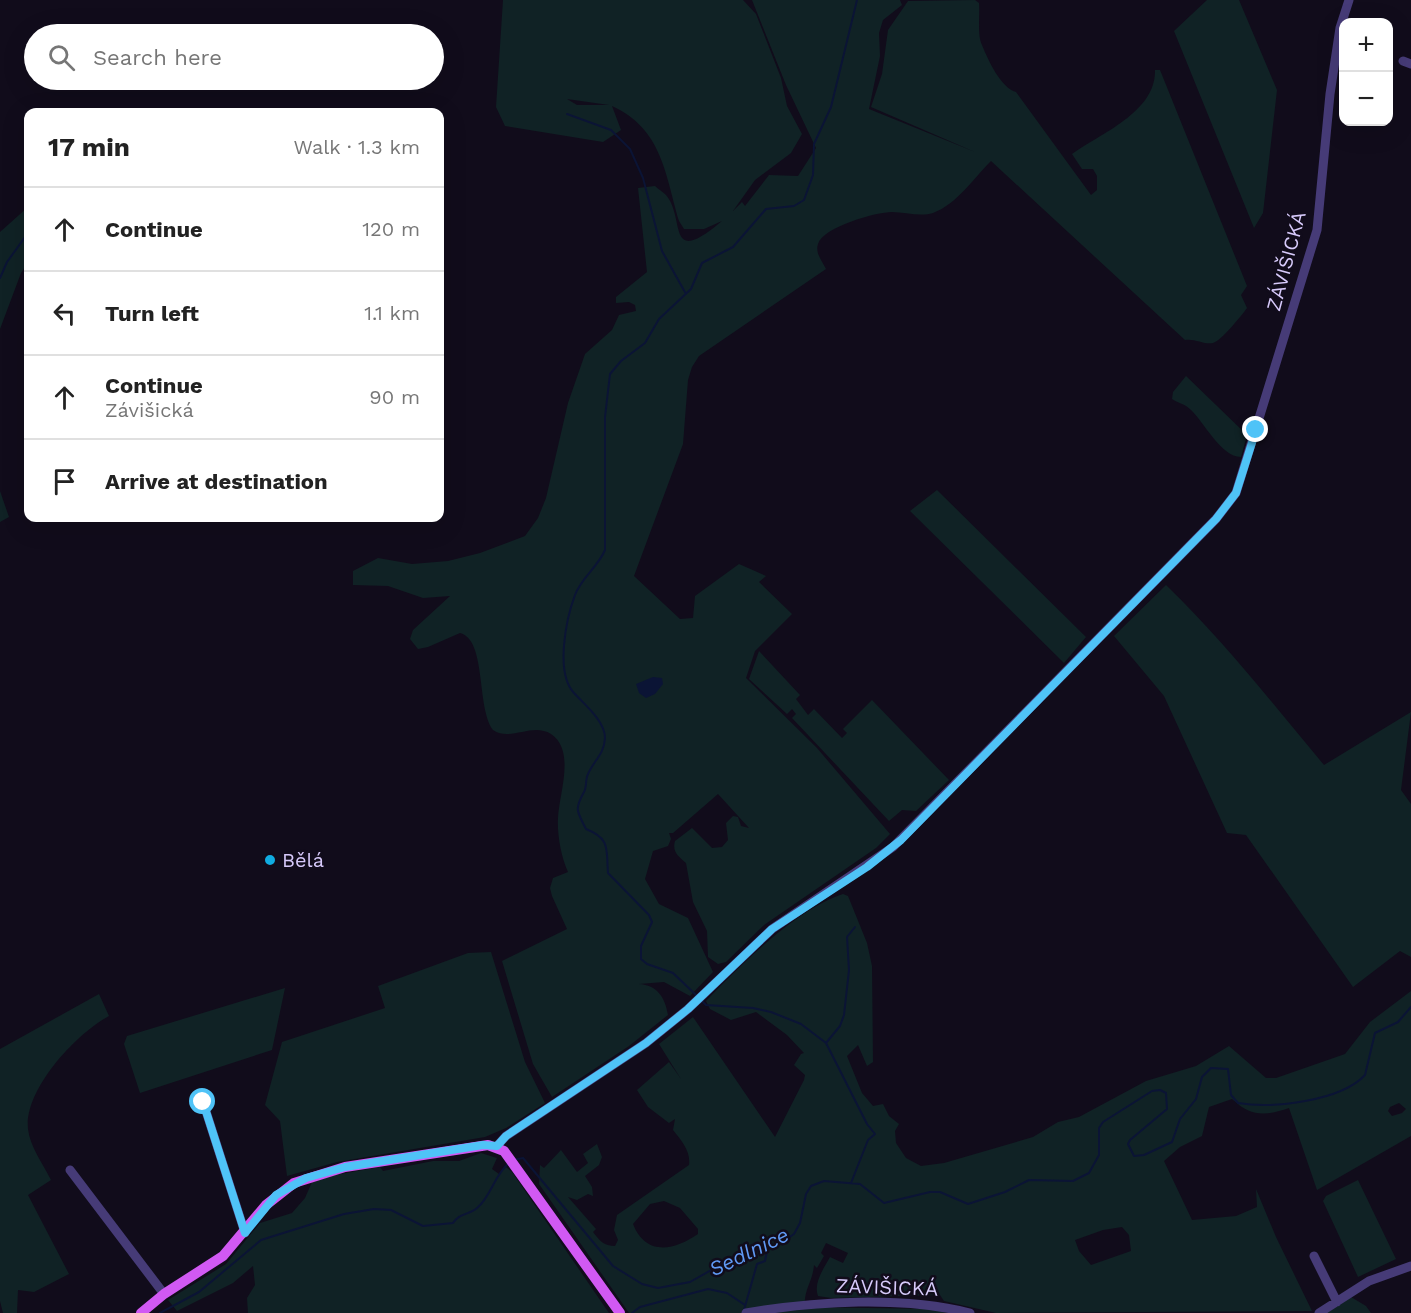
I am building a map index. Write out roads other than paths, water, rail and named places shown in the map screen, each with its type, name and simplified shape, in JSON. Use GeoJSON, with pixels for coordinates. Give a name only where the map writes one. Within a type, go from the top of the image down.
{"type":"FeatureCollection","features":[{"type":"Feature","properties":{"kind":"main road"},"geometry":{"type":"LineString","coordinates":[[141,1313],[164,1294],[216,1261],[245,1233],[276,1195],[312,1175],[345,1167],[483,1145],[497,1146],[507,1155],[621,1313]]}},
{"type":"Feature","properties":{"kind":"street","name":"ZÁVIŠICKÁ"},"geometry":{"type":"LineString","coordinates":[[497,1146],[506,1136],[646,1043],[688,1009],[772,929],[893,847],[1216,519],[1236,493],[1317,230],[1330,94],[1340,28],[1349,0]]}},
{"type":"Feature","properties":{"kind":"street"},"geometry":{"type":"LineString","coordinates":[[203,1102],[245,1233]]}},
{"type":"Feature","properties":{"kind":"street"},"geometry":{"type":"LineString","coordinates":[[70,1170],[164,1294]]}},
{"type":"Feature","properties":{"kind":"street"},"geometry":{"type":"LineString","coordinates":[[1314,1256],[1337,1302]]}},
{"type":"Feature","properties":{"kind":"street"},"geometry":{"type":"LineString","coordinates":[[1319,1313],[1369,1281],[1411,1266]]}},
{"type":"Feature","properties":{"kind":"street","name":"ZÁVIŠICKÁ"},"geometry":{"type":"LineString","coordinates":[[817,1313],[813,1303],[939,1305],[970,1313]]}},
{"type":"Feature","properties":{"kind":"street"},"geometry":{"type":"LineString","coordinates":[[746,1313],[813,1303]]}},
{"type":"Feature","properties":{"kind":"water"},"geometry":{"type":"Polygon","coordinates":[[[653,677],[662,678],[663,684],[655,694],[646,698],[639,693],[636,684],[653,677]]]}},
{"type":"Feature","properties":{"kind":"waterway"},"geometry":{"type":"LineString","coordinates":[[696,995],[673,973],[647,964],[641,959],[641,946],[652,922],[649,915],[608,873],[606,846],[600,837],[586,829],[579,814],[578,807],[585,790],[587,776],[601,753],[605,738],[598,719],[568,684],[564,660],[566,631],[578,589],[605,550],[605,417],[610,374],[621,361],[645,343],[659,319],[691,289],[702,263],[733,247],[766,209],[794,206],[804,200],[813,175],[814,144],[831,107],[857,0]]}},
{"type":"Feature","properties":{"kind":"waterway"},"geometry":{"type":"LineString","coordinates":[[567,114],[611,130],[630,149],[643,178],[662,251],[686,294]]}},
{"type":"Feature","properties":{"kind":"waterway"},"geometry":{"type":"LineString","coordinates":[[0,278],[7,262],[24,239]]}},
{"type":"Feature","properties":{"kind":"waterway"},"geometry":{"type":"LineString","coordinates":[[826,1043],[840,1026],[844,1015],[849,970],[847,937],[855,927]]}},
{"type":"Feature","properties":{"kind":"waterway"},"geometry":{"type":"LineString","coordinates":[[700,999],[706,1005],[753,1008],[771,1012],[801,1024],[826,1043],[867,1124],[875,1134],[868,1140],[851,1183]]}},
{"type":"Feature","properties":{"kind":"waterway","name":"Sedlnice"},"geometry":{"type":"LineString","coordinates":[[513,1160],[523,1158],[613,1266],[642,1284],[658,1288],[690,1282],[729,1260],[784,1241],[794,1234],[800,1223],[806,1194],[811,1186],[824,1181],[860,1184],[884,1203],[930,1192],[940,1192],[968,1204],[1005,1192],[1029,1180],[1073,1181],[1089,1173],[1099,1155],[1099,1128],[1103,1122],[1152,1091],[1160,1090],[1166,1093],[1167,1109],[1128,1144],[1134,1156],[1144,1155],[1172,1142],[1180,1119],[1196,1099],[1202,1077],[1211,1068],[1228,1069],[1231,1095],[1238,1103],[1287,1104],[1340,1091],[1365,1075],[1375,1033],[1398,1022],[1411,1007]]}},
{"type":"Feature","properties":{"kind":"waterway","name":"Sedlnice"},"geometry":{"type":"LineString","coordinates":[[160,1313],[199,1292],[261,1240],[344,1214],[374,1209],[391,1210],[423,1226],[453,1223],[458,1217],[474,1210],[482,1203],[509,1163]]}},
{"type":"Feature","properties":{"kind":"waterway"},"geometry":{"type":"LineString","coordinates":[[744,1310],[757,1264],[765,1261],[768,1246]]}},
{"type":"Feature","properties":{"kind":"waterway"},"geometry":{"type":"LineString","coordinates":[[632,1313],[640,1307],[708,1289],[727,1293],[745,1305]]}},
{"type":"Feature","properties":{"kind":"place","name":"Bělá"},"geometry":{"type":"Point","coordinates":[270,860]}}]}
